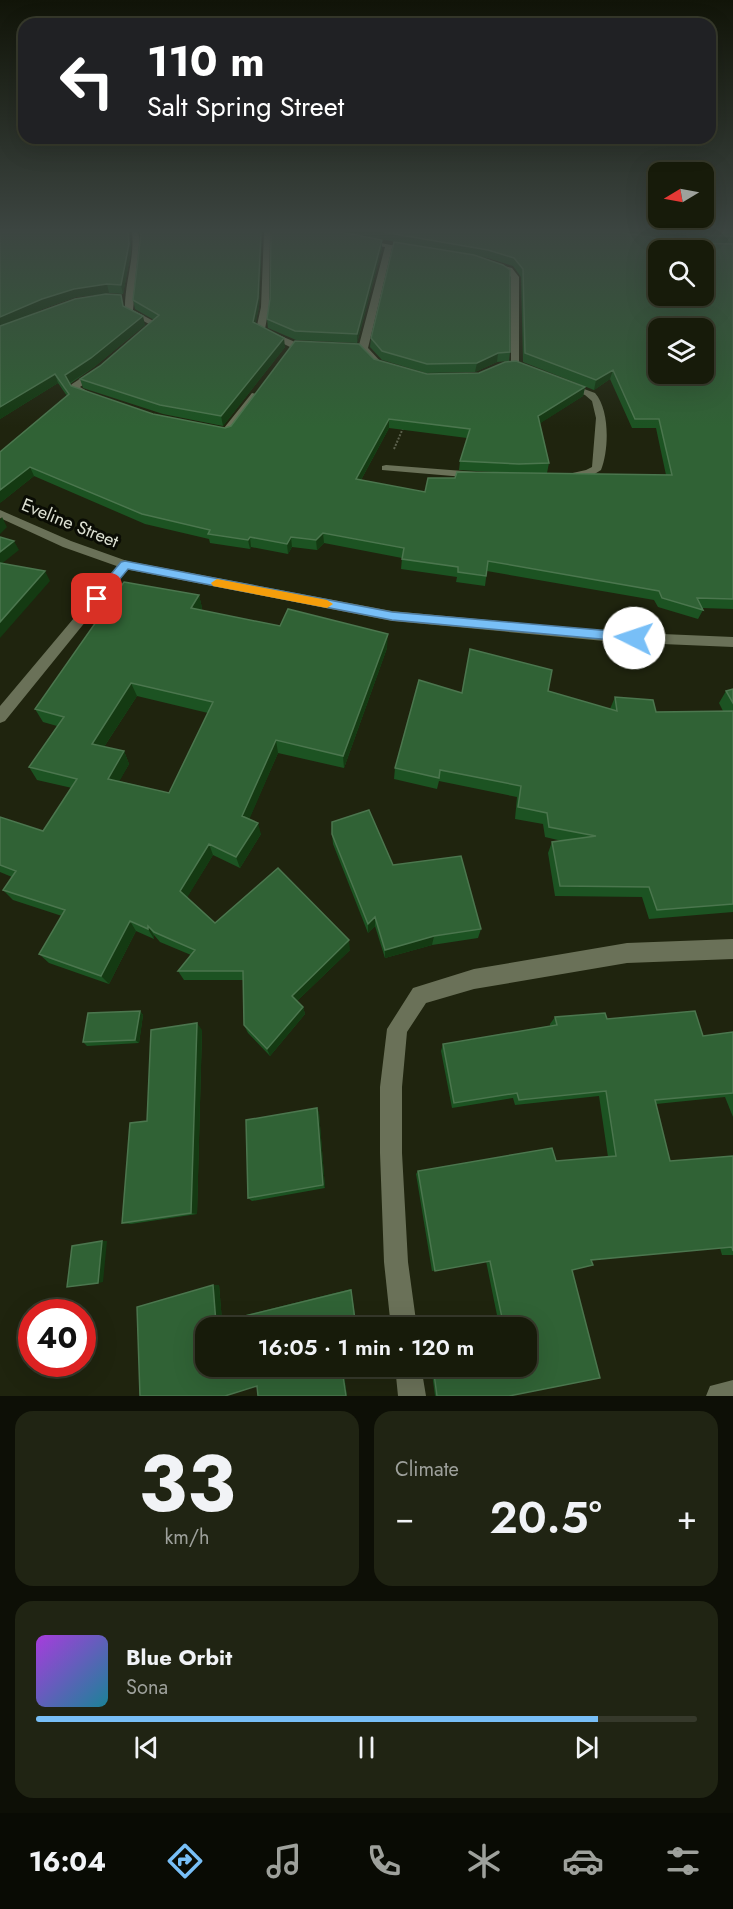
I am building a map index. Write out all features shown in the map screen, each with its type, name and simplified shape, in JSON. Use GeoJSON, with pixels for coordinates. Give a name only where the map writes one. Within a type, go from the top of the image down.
{"type":"FeatureCollection","features":[{"type":"Feature","properties":{"kind":"street"},"geometry":{"type":"LineString","coordinates":[[266,297],[260,330],[290,350],[363,348],[378,364],[399,370]]}},
{"type":"Feature","properties":{"kind":"street"},"geometry":{"type":"LineString","coordinates":[[363,348],[376,297]]}},
{"type":"Feature","properties":{"kind":"street"},"geometry":{"type":"LineString","coordinates":[[515,297],[516,366]]}},
{"type":"Feature","properties":{"kind":"street"},"geometry":{"type":"LineString","coordinates":[[118,298],[128,299],[129,311],[155,324],[139,337]]}},
{"type":"Feature","properties":{"kind":"street"},"geometry":{"type":"LineString","coordinates":[[104,401],[78,392],[75,386],[106,364]]}},
{"type":"Feature","properties":{"kind":"street"},"geometry":{"type":"LineString","coordinates":[[556,381],[589,393],[597,399],[601,411],[597,468],[589,473],[557,479]]}},
{"type":"Feature","properties":{"kind":"street"},"geometry":{"type":"LineString","coordinates":[[205,427],[227,432],[260,388]]}},
{"type":"Feature","properties":{"kind":"street"},"geometry":{"type":"LineString","coordinates":[[386,468],[486,476]]}},
{"type":"Feature","properties":{"kind":"street","name":"Eveline Street"},"geometry":{"type":"LineString","coordinates":[[0,514],[67,544],[125,565],[392,616],[615,637],[733,642]]}},
{"type":"Feature","properties":{"kind":"street"},"geometry":{"type":"LineString","coordinates":[[0,717],[125,565]]}},
{"type":"Feature","properties":{"kind":"street"},"geometry":{"type":"LineString","coordinates":[[403,1317],[396,1251],[391,1153],[391,1087],[397,1029],[420,995],[474,979],[627,953],[733,949]]}},
{"type":"Feature","properties":{"kind":"street"},"geometry":{"type":"LineString","coordinates":[[409,1377],[412,1396]]}},
{"type":"Feature","properties":{"kind":"street"},"geometry":{"type":"LineString","coordinates":[[720,1396],[733,1394]]}},
{"type":"Feature","properties":{"kind":"path"},"geometry":{"type":"LineString","coordinates":[[386,468],[405,424]]}},
{"type":"Feature","properties":{"kind":"building"},"geometry":{"type":"Polygon","coordinates":[[[0,297],[48,297],[42,299],[0,317],[0,297]]]}},
{"type":"Feature","properties":{"kind":"building"},"geometry":{"type":"Polygon","coordinates":[[[121,297],[123,306],[143,316],[91,358],[65,375],[71,386],[153,414],[225,428],[231,426],[295,341],[359,344],[374,359],[427,374],[479,373],[505,362],[516,361],[585,387],[538,416],[549,463],[460,461],[470,429],[389,419],[356,479],[425,492],[428,478],[455,478],[457,472],[672,475],[659,419],[635,419],[613,370],[596,380],[525,353],[524,297],[648,297],[648,306],[714,306],[714,297],[733,297],[733,599],[697,598],[703,610],[662,598],[659,591],[488,561],[486,576],[458,572],[458,567],[402,559],[404,548],[323,533],[316,540],[291,537],[287,544],[250,537],[248,540],[208,534],[210,530],[142,514],[30,467],[0,490],[0,452],[69,394],[55,374],[0,407],[0,326],[75,299],[121,297]]]}},
{"type":"Feature","properties":{"kind":"building"},"geometry":{"type":"Polygon","coordinates":[[[133,297],[258,297],[253,322],[284,338],[221,416],[160,405],[80,379],[100,366],[159,315],[133,300],[133,297]]]}},
{"type":"Feature","properties":{"kind":"building"},"geometry":{"type":"Polygon","coordinates":[[[270,297],[367,297],[357,334],[295,331],[267,319],[270,297]]]}},
{"type":"Feature","properties":{"kind":"building"},"geometry":{"type":"Polygon","coordinates":[[[381,297],[510,297],[510,352],[498,353],[477,363],[427,364],[382,351],[371,338],[381,297]]]}},
{"type":"Feature","properties":{"kind":"building"},"geometry":{"type":"Polygon","coordinates":[[[0,537],[14,541],[0,552],[0,537]]]}},
{"type":"Feature","properties":{"kind":"building"},"geometry":{"type":"Polygon","coordinates":[[[0,563],[45,571],[0,622],[0,563]]]}},
{"type":"Feature","properties":{"kind":"building"},"geometry":{"type":"Polygon","coordinates":[[[124,582],[199,595],[191,608],[280,626],[288,609],[388,634],[343,756],[276,740],[242,816],[258,823],[236,857],[209,844],[180,891],[215,923],[278,868],[349,940],[292,996],[303,1007],[267,1049],[244,1025],[243,971],[178,971],[195,950],[154,932],[148,926],[148,929],[130,921],[101,976],[39,954],[65,910],[3,890],[16,871],[0,865],[0,817],[43,831],[77,779],[29,767],[64,717],[35,709],[124,582]],[[131,683],[92,744],[124,751],[108,779],[169,793],[213,702],[131,683]]]}},
{"type":"Feature","properties":{"kind":"building"},"geometry":{"type":"Polygon","coordinates":[[[470,649],[552,670],[548,691],[617,711],[615,697],[653,700],[656,712],[733,711],[733,904],[657,910],[649,887],[560,886],[552,842],[596,836],[549,827],[547,813],[518,807],[521,786],[440,770],[439,778],[395,768],[419,680],[462,693],[470,649]]]}},
{"type":"Feature","properties":{"kind":"building"},"geometry":{"type":"Polygon","coordinates":[[[733,689],[733,703],[726,691],[733,689]]]}},
{"type":"Feature","properties":{"kind":"building"},"geometry":{"type":"Polygon","coordinates":[[[369,810],[393,865],[461,856],[481,929],[434,936],[385,950],[375,917],[368,924],[332,834],[332,822],[369,810]]]}},
{"type":"Feature","properties":{"kind":"building"},"geometry":{"type":"Polygon","coordinates":[[[140,1011],[135,1040],[83,1042],[88,1013],[140,1011]]]}},
{"type":"Feature","properties":{"kind":"building"},"geometry":{"type":"Polygon","coordinates":[[[695,1011],[703,1036],[733,1032],[733,1093],[655,1100],[670,1161],[733,1156],[733,1251],[732,1247],[591,1260],[593,1265],[572,1270],[600,1378],[509,1396],[437,1396],[434,1377],[537,1377],[537,1317],[502,1317],[490,1261],[435,1271],[418,1171],[552,1148],[556,1161],[616,1156],[606,1091],[519,1100],[517,1093],[454,1103],[443,1044],[557,1025],[555,1017],[605,1013],[607,1019],[695,1011]]]}},
{"type":"Feature","properties":{"kind":"building"},"geometry":{"type":"Polygon","coordinates":[[[197,1023],[191,1213],[122,1223],[130,1123],[147,1121],[151,1030],[197,1023]]]}},
{"type":"Feature","properties":{"kind":"building"},"geometry":{"type":"Polygon","coordinates":[[[317,1108],[323,1185],[248,1198],[246,1120],[317,1108]]]}},
{"type":"Feature","properties":{"kind":"building"},"geometry":{"type":"Polygon","coordinates":[[[102,1241],[98,1283],[67,1287],[72,1246],[102,1241]]]}},
{"type":"Feature","properties":{"kind":"building"},"geometry":{"type":"Polygon","coordinates":[[[213,1285],[216,1317],[195,1317],[195,1377],[343,1377],[346,1396],[258,1396],[257,1386],[225,1396],[140,1396],[137,1307],[213,1285]]]}},
{"type":"Feature","properties":{"kind":"building"},"geometry":{"type":"Polygon","coordinates":[[[351,1290],[355,1317],[241,1317],[351,1290]]]}},
{"type":"Feature","properties":{"kind":"slow traffic"},"geometry":{"type":"LineString","coordinates":[[217,583],[327,604]]}},
{"type":"Feature","properties":{"kind":"route"},"geometry":{"type":"LineString","coordinates":[[97,599],[125,565],[392,616],[634,638]]}}]}
